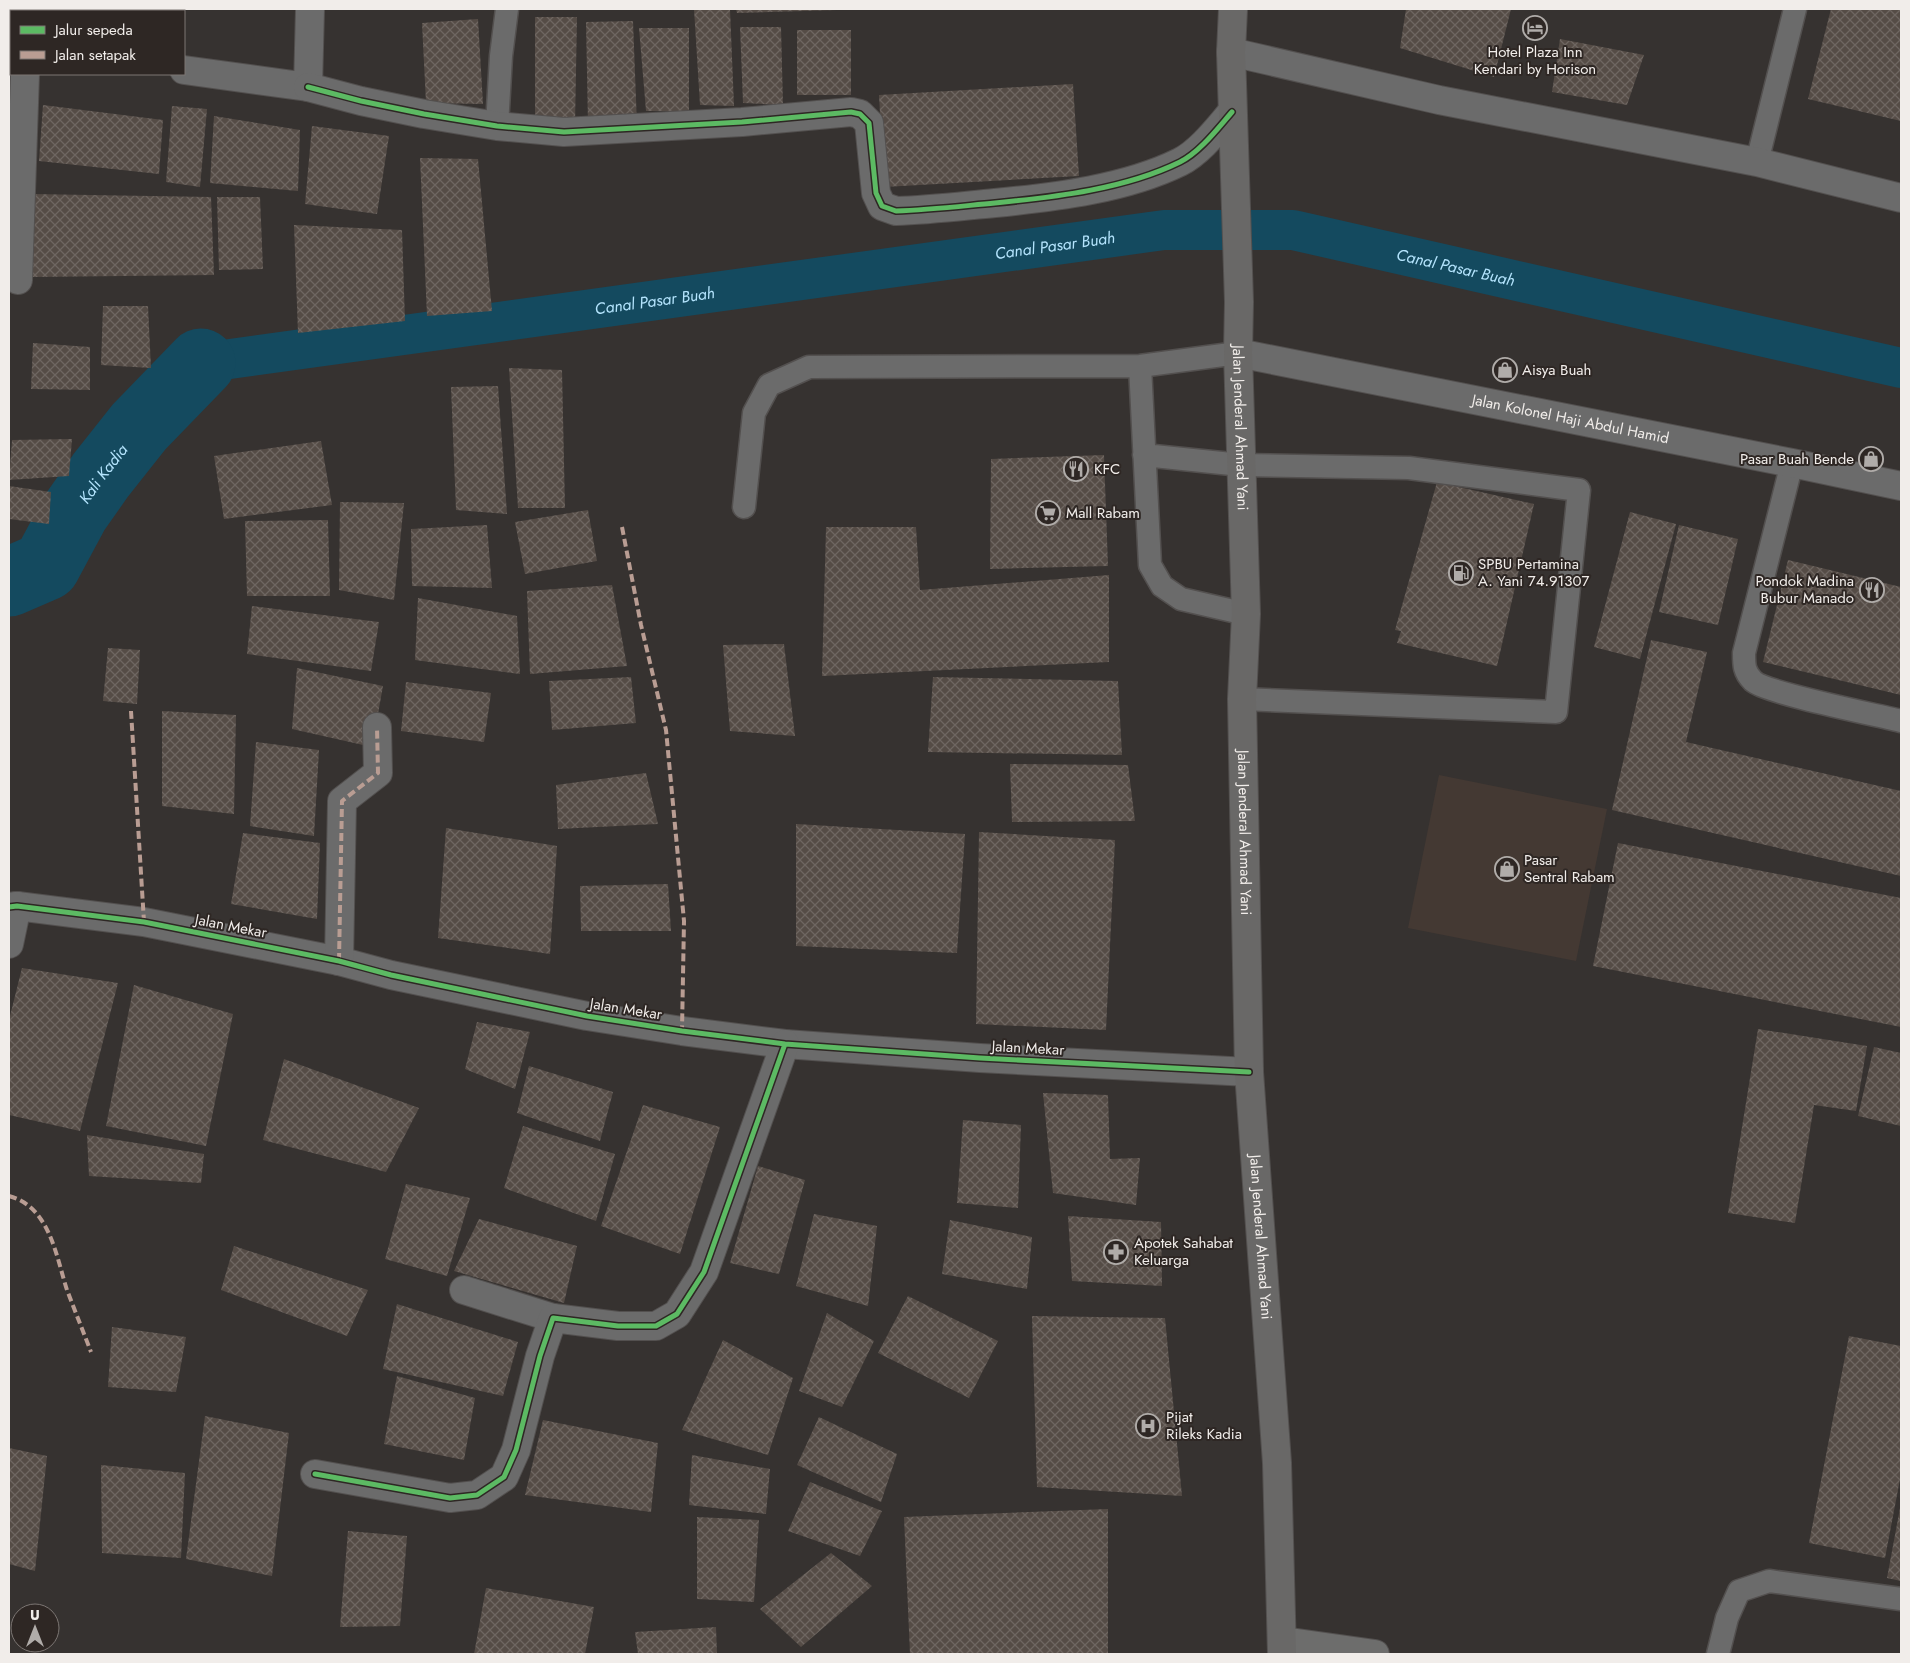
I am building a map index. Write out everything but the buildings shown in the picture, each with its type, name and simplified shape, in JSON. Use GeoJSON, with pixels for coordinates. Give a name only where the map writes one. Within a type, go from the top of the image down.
{"type":"FeatureCollection","features":[{"type":"Feature","properties":{"kind":"highway","name":"Jalan Jenderal Ahmad Yani"},"geometry":{"type":"LineString","coordinates":[[1233,9],[1231,52],[1232,112],[1239,302],[1238,353],[1246,614],[1242,700],[1249,1072],[1277,1463],[1282,1648]]}},
{"type":"Feature","properties":{"kind":"street"},"geometry":{"type":"LineString","coordinates":[[308,87],[310,9]]}},
{"type":"Feature","properties":{"kind":"street"},"geometry":{"type":"LineString","coordinates":[[1231,52],[1439,100],[1757,162],[1901,198]]}},
{"type":"Feature","properties":{"kind":"street"},"geometry":{"type":"LineString","coordinates":[[185,70],[308,87],[370,103],[498,126],[564,132],[742,122],[851,112],[860,114],[869,123],[876,193],[882,206],[896,211],[988,204],[1082,192],[1133,179],[1181,161],[1210,138],[1232,112]]}},
{"type":"Feature","properties":{"kind":"street"},"geometry":{"type":"LineString","coordinates":[[18,280],[25,75]]}},
{"type":"Feature","properties":{"kind":"street","name":"Jalan Kolonel Haji Abdul Hamid"},"geometry":{"type":"LineString","coordinates":[[1238,353],[1901,486]]}},
{"type":"Feature","properties":{"kind":"street"},"geometry":{"type":"LineString","coordinates":[[338,961],[342,801],[378,773],[377,727]]}},
{"type":"Feature","properties":{"kind":"street"},"geometry":{"type":"LineString","coordinates":[[9,944],[13,906]]}},
{"type":"Feature","properties":{"kind":"street","name":"Jalan Mekar"},"geometry":{"type":"LineString","coordinates":[[13,906],[144,922],[338,961],[391,975],[587,1016],[785,1044],[980,1058],[1249,1072]]}},
{"type":"Feature","properties":{"kind":"street"},"geometry":{"type":"LineString","coordinates":[[464,1290],[553,1318],[618,1326],[656,1326],[677,1314],[704,1272],[785,1044]]}},
{"type":"Feature","properties":{"kind":"street"},"geometry":{"type":"LineString","coordinates":[[315,1474],[450,1498],[477,1495],[504,1476],[516,1450],[540,1356],[553,1318]]}},
{"type":"Feature","properties":{"kind":"street"},"geometry":{"type":"LineString","coordinates":[[1282,1648],[1375,1654]]}},
{"type":"Feature","properties":{"kind":"lane"},"geometry":{"type":"LineString","coordinates":[[498,126],[501,56],[507,9]]}},
{"type":"Feature","properties":{"kind":"lane"},"geometry":{"type":"LineString","coordinates":[[1757,162],[1795,9]]}},
{"type":"Feature","properties":{"kind":"lane"},"geometry":{"type":"LineString","coordinates":[[744,507],[754,413],[769,385],[808,367],[1140,366],[1238,353]]}},
{"type":"Feature","properties":{"kind":"lane"},"geometry":{"type":"LineString","coordinates":[[1140,366],[1150,565],[1162,586],[1181,599],[1246,614]]}},
{"type":"Feature","properties":{"kind":"lane"},"geometry":{"type":"LineString","coordinates":[[1144,455],[1241,465],[1409,468],[1579,490],[1556,712],[1242,700]]}},
{"type":"Feature","properties":{"kind":"lane"},"geometry":{"type":"LineString","coordinates":[[1792,463],[1744,653],[1744,670],[1754,682],[1777,691],[1901,721]]}},
{"type":"Feature","properties":{"kind":"lane"},"geometry":{"type":"LineString","coordinates":[[1718,1654],[1727,1618],[1739,1591],[1769,1581],[1901,1599]]}},
{"type":"Feature","properties":{"kind":"shaded area","name":"Pasar Sentral Rabam"},"geometry":{"type":"Polygon","coordinates":[[[1439,775],[1607,809],[1576,961],[1408,928],[1439,775]]]}},
{"type":"Feature","properties":{"kind":"waterway","name":"Canal Pasar Buah"},"geometry":{"type":"LineString","coordinates":[[201,363],[1164,230],[1293,230],[1901,368]]}},
{"type":"Feature","properties":{"kind":"waterway","name":"Kali Kadia"},"geometry":{"type":"LineString","coordinates":[[9,582],[46,566],[75,512],[101,475],[139,427],[201,363]]}},
{"type":"Feature","properties":{"kind":"marked path"},"geometry":{"type":"LineString","coordinates":[[622,527],[641,625],[666,730],[684,921],[682,1031]]}},
{"type":"Feature","properties":{"kind":"marked path"},"geometry":{"type":"LineString","coordinates":[[131,711],[144,922]]}},
{"type":"Feature","properties":{"kind":"marked path"},"geometry":{"type":"LineString","coordinates":[[339,961],[342,801],[378,773],[377,727]]}},
{"type":"Feature","properties":{"kind":"marked path"},"geometry":{"type":"LineString","coordinates":[[9,1196],[23,1202],[34,1211],[49,1234],[67,1290],[91,1352]]}},
{"type":"Feature","properties":{"kind":"cycle path"},"geometry":{"type":"LineString","coordinates":[[308,87],[361,101],[424,114],[497,126],[564,132],[742,122],[851,112],[860,114],[869,123],[876,193],[882,206],[896,211],[946,208],[1066,195],[1136,179],[1187,158],[1208,139],[1232,112]]}},
{"type":"Feature","properties":{"kind":"cycle path"},"geometry":{"type":"LineString","coordinates":[[9,907],[17,906],[144,922],[339,961],[391,975],[587,1016],[682,1031],[785,1044],[980,1058],[1249,1072]]}},
{"type":"Feature","properties":{"kind":"cycle path"},"geometry":{"type":"LineString","coordinates":[[315,1474],[450,1498],[477,1495],[504,1477],[516,1450],[540,1356],[553,1318],[618,1326],[656,1326],[677,1314],[704,1272],[785,1044]]}},
{"type":"Feature","properties":{"kind":"place","name":"Hotel Plaza Inn Kendari by Horison"},"geometry":{"type":"Point","coordinates":[1535,28]}},
{"type":"Feature","properties":{"kind":"place","name":"Aisya Buah"},"geometry":{"type":"Point","coordinates":[1505,370]}},
{"type":"Feature","properties":{"kind":"place","name":"Pasar Buah Bende"},"geometry":{"type":"Point","coordinates":[1871,459]}},
{"type":"Feature","properties":{"kind":"place","name":"KFC"},"geometry":{"type":"Point","coordinates":[1076,469]}},
{"type":"Feature","properties":{"kind":"place","name":"Mall Rabam"},"geometry":{"type":"Point","coordinates":[1048,513]}},
{"type":"Feature","properties":{"kind":"place","name":"SPBU Pertamina A. Yani 74.91307"},"geometry":{"type":"Point","coordinates":[1461,573]}},
{"type":"Feature","properties":{"kind":"place","name":"Pondok Madina Bubur Manado"},"geometry":{"type":"Point","coordinates":[1872,590]}},
{"type":"Feature","properties":{"kind":"place","name":"Pasar Sentral Rabam"},"geometry":{"type":"Point","coordinates":[1507,869]}},
{"type":"Feature","properties":{"kind":"place","name":"Apotek Sahabat Keluarga"},"geometry":{"type":"Point","coordinates":[1116,1252]}},
{"type":"Feature","properties":{"kind":"place","name":"Pijat Rileks Kadia"},"geometry":{"type":"Point","coordinates":[1148,1426]}}]}
